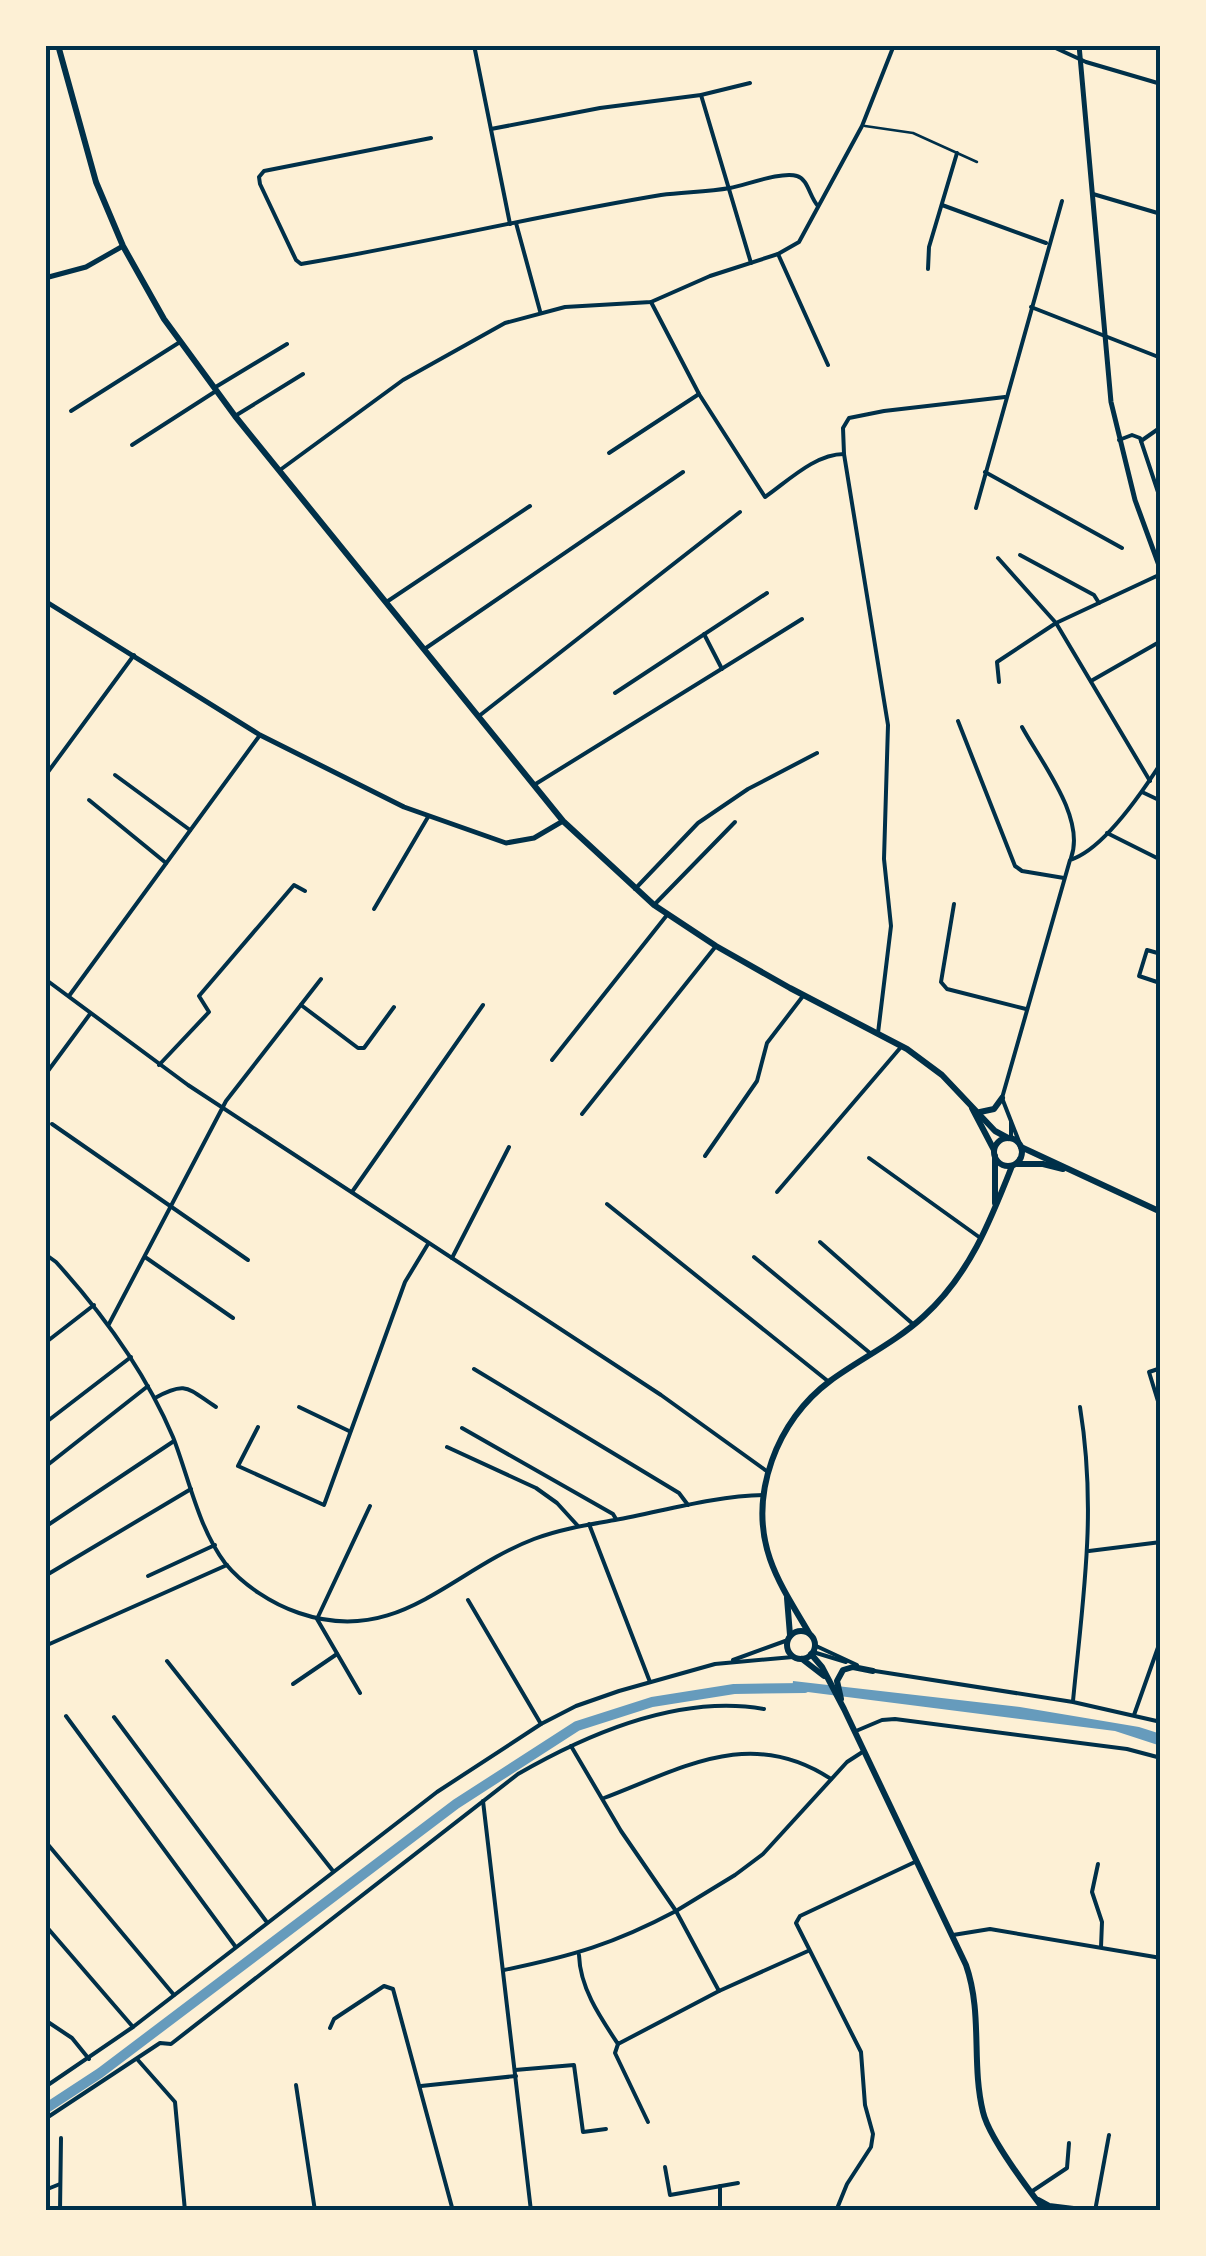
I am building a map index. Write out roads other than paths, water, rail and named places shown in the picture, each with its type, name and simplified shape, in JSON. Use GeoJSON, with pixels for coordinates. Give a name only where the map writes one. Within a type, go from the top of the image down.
{"type":"FeatureCollection","features":[{"type":"Feature","properties":{"kind":"main road"},"geometry":{"type":"LineString","coordinates":[[58,45],[96,182],[123,246],[180,342],[235,416],[563,821],[635,889],[716,946],[902,1046],[942,1075],[995,1131],[1161,1212]]}},
{"type":"Feature","properties":{"kind":"main road"},"geometry":{"type":"LineString","coordinates":[[966,1098],[1003,1165],[1043,1164],[1069,1170]]}},
{"type":"Feature","properties":{"kind":"main road"},"geometry":{"type":"LineString","coordinates":[[978,1111],[994,1109],[1002,1098]]}},
{"type":"Feature","properties":{"kind":"main road"},"geometry":{"type":"LineString","coordinates":[[995,1210],[995,1153],[1000,1141],[1010,1138]]}},
{"type":"Feature","properties":{"kind":"main road"},"geometry":{"type":"LineString","coordinates":[[1020,1145],[1022,1157],[1013,1165],[983,1239],[942,1298],[914,1325],[829,1382],[796,1416],[768,1472],[764,1523],[769,1556],[954,1935],[974,1990],[983,2114],[1045,2211]]}},
{"type":"Feature","properties":{"kind":"main road"},"geometry":{"type":"LineString","coordinates":[[786,1592],[788,1649],[832,1681]]}},
{"type":"Feature","properties":{"kind":"main road"},"geometry":{"type":"LineString","coordinates":[[789,1638],[799,1631],[808,1634]]}},
{"type":"Feature","properties":{"kind":"main road"},"geometry":{"type":"LineString","coordinates":[[798,1658],[813,1650]]}},
{"type":"Feature","properties":{"kind":"main road"},"geometry":{"type":"LineString","coordinates":[[832,1681],[846,1668],[873,1670]]}},
{"type":"Feature","properties":{"kind":"main road"},"geometry":{"type":"LineString","coordinates":[[1034,2196],[1049,2206],[1092,2211]]}},
{"type":"Feature","properties":{"kind":"street"},"geometry":{"type":"LineString","coordinates":[[474,45],[513,224],[540,311]]}},
{"type":"Feature","properties":{"kind":"street"},"geometry":{"type":"LineString","coordinates":[[280,470],[403,380],[505,323],[540,311],[651,302],[710,276],[778,254],[798,242],[862,126],[894,45]]}},
{"type":"Feature","properties":{"kind":"street"},"geometry":{"type":"LineString","coordinates":[[1049,45],[1080,59],[1161,84]]}},
{"type":"Feature","properties":{"kind":"street"},"geometry":{"type":"LineString","coordinates":[[999,682],[997,662],[1056,623],[1161,572],[1135,500],[1111,402],[1078,45]]}},
{"type":"Feature","properties":{"kind":"street"},"geometry":{"type":"LineString","coordinates":[[491,130],[600,108],[701,95],[750,83]]}},
{"type":"Feature","properties":{"kind":"street"},"geometry":{"type":"LineString","coordinates":[[701,95],[751,263]]}},
{"type":"Feature","properties":{"kind":"street"},"geometry":{"type":"LineString","coordinates":[[431,138],[264,171],[260,184],[301,264],[783,176],[804,180],[818,206]]}},
{"type":"Feature","properties":{"kind":"street"},"geometry":{"type":"LineString","coordinates":[[928,269],[929,247],[958,153]]}},
{"type":"Feature","properties":{"kind":"street"},"geometry":{"type":"LineString","coordinates":[[1093,194],[1161,214]]}},
{"type":"Feature","properties":{"kind":"street"},"geometry":{"type":"LineString","coordinates":[[976,508],[1062,201]]}},
{"type":"Feature","properties":{"kind":"street"},"geometry":{"type":"LineString","coordinates":[[942,205],[1048,244]]}},
{"type":"Feature","properties":{"kind":"street"},"geometry":{"type":"LineString","coordinates":[[45,278],[86,267],[123,246]]}},
{"type":"Feature","properties":{"kind":"street"},"geometry":{"type":"LineString","coordinates":[[778,254],[828,364]]}},
{"type":"Feature","properties":{"kind":"street"},"geometry":{"type":"LineString","coordinates":[[651,302],[699,394],[765,497],[816,462],[844,454]]}},
{"type":"Feature","properties":{"kind":"street"},"geometry":{"type":"LineString","coordinates":[[1031,307],[1161,358]]}},
{"type":"Feature","properties":{"kind":"street"},"geometry":{"type":"LineString","coordinates":[[71,411],[180,342]]}},
{"type":"Feature","properties":{"kind":"street"},"geometry":{"type":"LineString","coordinates":[[132,445],[287,344]]}},
{"type":"Feature","properties":{"kind":"street"},"geometry":{"type":"LineString","coordinates":[[235,416],[302,374]]}},
{"type":"Feature","properties":{"kind":"street"},"geometry":{"type":"LineString","coordinates":[[610,453],[699,394]]}},
{"type":"Feature","properties":{"kind":"street"},"geometry":{"type":"LineString","coordinates":[[878,1033],[890,926],[884,843],[888,724],[843,428],[849,418],[884,411],[1005,397]]}},
{"type":"Feature","properties":{"kind":"street"},"geometry":{"type":"LineString","coordinates":[[1141,441],[1161,427]]}},
{"type":"Feature","properties":{"kind":"street"},"geometry":{"type":"LineString","coordinates":[[1118,440],[1132,435],[1141,441],[1161,500]]}},
{"type":"Feature","properties":{"kind":"street"},"geometry":{"type":"LineString","coordinates":[[426,648],[683,472]]}},
{"type":"Feature","properties":{"kind":"street"},"geometry":{"type":"LineString","coordinates":[[985,472],[1122,548]]}},
{"type":"Feature","properties":{"kind":"street"},"geometry":{"type":"LineString","coordinates":[[388,601],[530,506]]}},
{"type":"Feature","properties":{"kind":"street"},"geometry":{"type":"LineString","coordinates":[[480,716],[740,512]]}},
{"type":"Feature","properties":{"kind":"street"},"geometry":{"type":"LineString","coordinates":[[1020,555],[1094,595],[1100,603]]}},
{"type":"Feature","properties":{"kind":"street"},"geometry":{"type":"LineString","coordinates":[[998,558],[1056,623],[1150,781]]}},
{"type":"Feature","properties":{"kind":"street"},"geometry":{"type":"LineString","coordinates":[[615,693],[767,593]]}},
{"type":"Feature","properties":{"kind":"street"},"geometry":{"type":"LineString","coordinates":[[45,601],[260,735],[428,818],[495,841],[516,843],[534,838],[563,821]]}},
{"type":"Feature","properties":{"kind":"street"},"geometry":{"type":"LineString","coordinates":[[534,785],[802,619]]}},
{"type":"Feature","properties":{"kind":"street"},"geometry":{"type":"LineString","coordinates":[[704,634],[722,669]]}},
{"type":"Feature","properties":{"kind":"street"},"geometry":{"type":"LineString","coordinates":[[1091,681],[1161,640]]}},
{"type":"Feature","properties":{"kind":"street"},"geometry":{"type":"LineString","coordinates":[[45,776],[134,655]]}},
{"type":"Feature","properties":{"kind":"street"},"geometry":{"type":"LineString","coordinates":[[958,720],[1014,866],[1064,878]]}},
{"type":"Feature","properties":{"kind":"street"},"geometry":{"type":"LineString","coordinates":[[1020,1145],[1002,1098],[1075,844],[1073,819],[1022,727]]}},
{"type":"Feature","properties":{"kind":"street"},"geometry":{"type":"LineString","coordinates":[[69,996],[260,735]]}},
{"type":"Feature","properties":{"kind":"street"},"geometry":{"type":"LineString","coordinates":[[635,889],[685,834],[708,815],[817,753]]}},
{"type":"Feature","properties":{"kind":"street"},"geometry":{"type":"LineString","coordinates":[[1070,860],[1078,858],[1107,833],[1142,792],[1161,762]]}},
{"type":"Feature","properties":{"kind":"street"},"geometry":{"type":"LineString","coordinates":[[116,775],[190,830]]}},
{"type":"Feature","properties":{"kind":"street"},"geometry":{"type":"LineString","coordinates":[[1142,792],[1161,801]]}},
{"type":"Feature","properties":{"kind":"street"},"geometry":{"type":"LineString","coordinates":[[89,800],[166,863]]}},
{"type":"Feature","properties":{"kind":"street"},"geometry":{"type":"LineString","coordinates":[[374,909],[428,818]]}},
{"type":"Feature","properties":{"kind":"street"},"geometry":{"type":"LineString","coordinates":[[654,904],[735,822]]}},
{"type":"Feature","properties":{"kind":"street"},"geometry":{"type":"LineString","coordinates":[[1107,833],[1161,860]]}},
{"type":"Feature","properties":{"kind":"street"},"geometry":{"type":"LineString","coordinates":[[159,1065],[209,1012],[199,996],[294,885],[305,891]]}},
{"type":"Feature","properties":{"kind":"street"},"geometry":{"type":"LineString","coordinates":[[954,904],[941,982],[947,989],[1028,1010]]}},
{"type":"Feature","properties":{"kind":"street"},"geometry":{"type":"LineString","coordinates":[[552,1060],[668,914]]}},
{"type":"Feature","properties":{"kind":"street"},"geometry":{"type":"LineString","coordinates":[[582,1114],[716,946]]}},
{"type":"Feature","properties":{"kind":"street"},"geometry":{"type":"LineString","coordinates":[[1161,954],[1147,950],[1139,976],[1158,982],[1161,972]]}},
{"type":"Feature","properties":{"kind":"street"},"geometry":{"type":"LineString","coordinates":[[45,979],[159,1065],[661,1395],[768,1472]]}},
{"type":"Feature","properties":{"kind":"street"},"geometry":{"type":"LineString","coordinates":[[109,1324],[230,1094],[321,979]]}},
{"type":"Feature","properties":{"kind":"street"},"geometry":{"type":"LineString","coordinates":[[47,990],[52,984]]}},
{"type":"Feature","properties":{"kind":"street"},"geometry":{"type":"LineString","coordinates":[[706,1156],[757,1081],[767,1043],[804,995]]}},
{"type":"Feature","properties":{"kind":"street"},"geometry":{"type":"LineString","coordinates":[[301,1005],[358,1048],[364,1048],[394,1007]]}},
{"type":"Feature","properties":{"kind":"street"},"geometry":{"type":"LineString","coordinates":[[352,1192],[483,1005]]}},
{"type":"Feature","properties":{"kind":"street"},"geometry":{"type":"LineString","coordinates":[[45,1075],[91,1013]]}},
{"type":"Feature","properties":{"kind":"street"},"geometry":{"type":"LineString","coordinates":[[777,1192],[902,1046]]}},
{"type":"Feature","properties":{"kind":"street"},"geometry":{"type":"LineString","coordinates":[[1008,1113],[1010,1138]]}},
{"type":"Feature","properties":{"kind":"street"},"geometry":{"type":"LineString","coordinates":[[52,1124],[248,1260]]}},
{"type":"Feature","properties":{"kind":"street"},"geometry":{"type":"LineString","coordinates":[[452,1258],[509,1146]]}},
{"type":"Feature","properties":{"kind":"street"},"geometry":{"type":"LineString","coordinates":[[869,1158],[983,1239]]}},
{"type":"Feature","properties":{"kind":"street"},"geometry":{"type":"LineString","coordinates":[[608,1204],[829,1382]]}},
{"type":"Feature","properties":{"kind":"street"},"geometry":{"type":"LineString","coordinates":[[820,1242],[914,1325]]}},
{"type":"Feature","properties":{"kind":"street"},"geometry":{"type":"LineString","coordinates":[[258,1427],[238,1466],[324,1505],[405,1282],[428,1243]]}},
{"type":"Feature","properties":{"kind":"street"},"geometry":{"type":"LineString","coordinates":[[45,1254],[109,1324],[155,1398],[226,1565],[273,1602],[317,1619],[353,1623],[378,1620],[413,1608],[528,1542],[578,1526],[764,1495]]}},
{"type":"Feature","properties":{"kind":"street"},"geometry":{"type":"LineString","coordinates":[[754,1257],[870,1353]]}},
{"type":"Feature","properties":{"kind":"street"},"geometry":{"type":"LineString","coordinates":[[145,1258],[233,1318]]}},
{"type":"Feature","properties":{"kind":"street"},"geometry":{"type":"LineString","coordinates":[[45,1343],[94,1305]]}},
{"type":"Feature","properties":{"kind":"street"},"geometry":{"type":"LineString","coordinates":[[45,1423],[131,1357]]}},
{"type":"Feature","properties":{"kind":"street"},"geometry":{"type":"LineString","coordinates":[[1161,1368],[1149,1372],[1161,1411]]}},
{"type":"Feature","properties":{"kind":"street"},"geometry":{"type":"LineString","coordinates":[[474,1369],[679,1494],[688,1505]]}},
{"type":"Feature","properties":{"kind":"street"},"geometry":{"type":"LineString","coordinates":[[45,1466],[148,1386]]}},
{"type":"Feature","properties":{"kind":"street"},"geometry":{"type":"LineString","coordinates":[[155,1398],[184,1386],[216,1407]]}},
{"type":"Feature","properties":{"kind":"street"},"geometry":{"type":"LineString","coordinates":[[299,1407],[350,1432]]}},
{"type":"Feature","properties":{"kind":"street"},"geometry":{"type":"LineString","coordinates":[[1073,1702],[1089,1551],[1087,1452],[1080,1407]]}},
{"type":"Feature","properties":{"kind":"street"},"geometry":{"type":"LineString","coordinates":[[462,1428],[613,1514],[616,1520]]}},
{"type":"Feature","properties":{"kind":"street"},"geometry":{"type":"LineString","coordinates":[[45,1527],[174,1441]]}},
{"type":"Feature","properties":{"kind":"street"},"geometry":{"type":"LineString","coordinates":[[448,1447],[536,1488],[558,1503],[578,1526]]}},
{"type":"Feature","properties":{"kind":"street"},"geometry":{"type":"LineString","coordinates":[[45,1576],[191,1489]]}},
{"type":"Feature","properties":{"kind":"street"},"geometry":{"type":"LineString","coordinates":[[317,1619],[370,1506]]}},
{"type":"Feature","properties":{"kind":"street"},"geometry":{"type":"LineString","coordinates":[[588,1524],[650,1682]]}},
{"type":"Feature","properties":{"kind":"street"},"geometry":{"type":"LineString","coordinates":[[1089,1551],[1161,1542]]}},
{"type":"Feature","properties":{"kind":"street"},"geometry":{"type":"LineString","coordinates":[[148,1576],[215,1546]]}},
{"type":"Feature","properties":{"kind":"street"},"geometry":{"type":"LineString","coordinates":[[45,1646],[226,1565]]}},
{"type":"Feature","properties":{"kind":"street"},"geometry":{"type":"LineString","coordinates":[[468,1600],[540,1724]]}},
{"type":"Feature","properties":{"kind":"street"},"geometry":{"type":"LineString","coordinates":[[317,1619],[360,1693]]}},
{"type":"Feature","properties":{"kind":"street"},"geometry":{"type":"LineString","coordinates":[[45,2086],[133,2027],[464,1773],[540,1724],[576,1706],[728,1662],[789,1638]]}},
{"type":"Feature","properties":{"kind":"street"},"geometry":{"type":"LineString","coordinates":[[1134,1715],[1161,1640]]}},
{"type":"Feature","properties":{"kind":"street"},"geometry":{"type":"LineString","coordinates":[[813,1650],[873,1670],[1073,1702],[1161,1722]]}},
{"type":"Feature","properties":{"kind":"street"},"geometry":{"type":"LineString","coordinates":[[293,1684],[337,1654]]}},
{"type":"Feature","properties":{"kind":"street"},"geometry":{"type":"LineString","coordinates":[[728,1662],[798,1658]]}},
{"type":"Feature","properties":{"kind":"street"},"geometry":{"type":"LineString","coordinates":[[167,1661],[333,1871]]}},
{"type":"Feature","properties":{"kind":"street"},"geometry":{"type":"LineString","coordinates":[[45,2119],[160,2044],[172,2044],[518,1774],[570,1745],[647,1718],[742,1705],[764,1709]]}},
{"type":"Feature","properties":{"kind":"street"},"geometry":{"type":"LineString","coordinates":[[66,1716],[236,1947]]}},
{"type":"Feature","properties":{"kind":"street"},"geometry":{"type":"LineString","coordinates":[[114,1717],[267,1923]]}},
{"type":"Feature","properties":{"kind":"street"},"geometry":{"type":"LineString","coordinates":[[854,1732],[895,1719],[1126,1748],[1161,1758]]}},
{"type":"Feature","properties":{"kind":"street"},"geometry":{"type":"LineString","coordinates":[[570,1745],[636,1856],[676,1911],[719,1991]]}},
{"type":"Feature","properties":{"kind":"street"},"geometry":{"type":"LineString","coordinates":[[504,1970],[578,1954],[629,1936],[736,1875],[788,1830],[854,1755],[864,1751]]}},
{"type":"Feature","properties":{"kind":"street"},"geometry":{"type":"LineString","coordinates":[[602,1798],[706,1760],[746,1752],[796,1760],[830,1779]]}},
{"type":"Feature","properties":{"kind":"street"},"geometry":{"type":"LineString","coordinates":[[483,1800],[531,2211]]}},
{"type":"Feature","properties":{"kind":"street"},"geometry":{"type":"LineString","coordinates":[[45,1842],[174,1995]]}},
{"type":"Feature","properties":{"kind":"street"},"geometry":{"type":"LineString","coordinates":[[836,2211],[847,2184],[871,2147],[873,2134],[865,2105],[861,2052],[796,1926],[800,1916],[916,1860]]}},
{"type":"Feature","properties":{"kind":"street"},"geometry":{"type":"LineString","coordinates":[[1098,1864],[1092,1892],[1102,1922],[1100,1948]]}},
{"type":"Feature","properties":{"kind":"street"},"geometry":{"type":"LineString","coordinates":[[45,1925],[133,2027]]}},
{"type":"Feature","properties":{"kind":"street"},"geometry":{"type":"LineString","coordinates":[[954,1935],[990,1929],[1161,1958]]}},
{"type":"Feature","properties":{"kind":"street"},"geometry":{"type":"LineString","coordinates":[[648,2122],[615,2052],[618,2044],[808,1950]]}},
{"type":"Feature","properties":{"kind":"street"},"geometry":{"type":"LineString","coordinates":[[578,1954],[588,1992],[618,2044]]}},
{"type":"Feature","properties":{"kind":"street"},"geometry":{"type":"LineString","coordinates":[[330,2028],[334,2019],[384,1986],[392,1987],[454,2211]]}},
{"type":"Feature","properties":{"kind":"street"},"geometry":{"type":"LineString","coordinates":[[45,2020],[72,2038],[89,2058]]}},
{"type":"Feature","properties":{"kind":"street"},"geometry":{"type":"LineString","coordinates":[[137,2059],[175,2102],[185,2211]]}},
{"type":"Feature","properties":{"kind":"street"},"geometry":{"type":"LineString","coordinates":[[420,2086],[574,2064],[583,2132],[606,2130]]}},
{"type":"Feature","properties":{"kind":"street"},"geometry":{"type":"LineString","coordinates":[[296,2084],[315,2211]]}},
{"type":"Feature","properties":{"kind":"street"},"geometry":{"type":"LineString","coordinates":[[1092,2211],[1108,2135]]}},
{"type":"Feature","properties":{"kind":"street"},"geometry":{"type":"LineString","coordinates":[[60,2211],[61,2138]]}},
{"type":"Feature","properties":{"kind":"street"},"geometry":{"type":"LineString","coordinates":[[1034,2196],[1067,2168],[1069,2143]]}},
{"type":"Feature","properties":{"kind":"street"},"geometry":{"type":"LineString","coordinates":[[665,2167],[670,2194],[738,2183]]}},
{"type":"Feature","properties":{"kind":"street"},"geometry":{"type":"LineString","coordinates":[[45,2190],[60,2184]]}},
{"type":"Feature","properties":{"kind":"street"},"geometry":{"type":"LineString","coordinates":[[720,2186],[720,2211]]}},
{"type":"Feature","properties":{"kind":"lane"},"geometry":{"type":"LineString","coordinates":[[862,126],[913,132],[977,162]]}},
{"type":"Feature","properties":{"kind":"water"},"geometry":{"type":"Polygon","coordinates":[[[793,1681],[1020,1707],[1139,1727],[1161,1734],[1161,1746],[1115,1731],[792,1690],[793,1681]]]}},
{"type":"Feature","properties":{"kind":"waterway"},"geometry":{"type":"LineString","coordinates":[[45,2109],[100,2073],[456,1804],[577,1726],[652,1702],[734,1689],[805,1688]]}}]}
